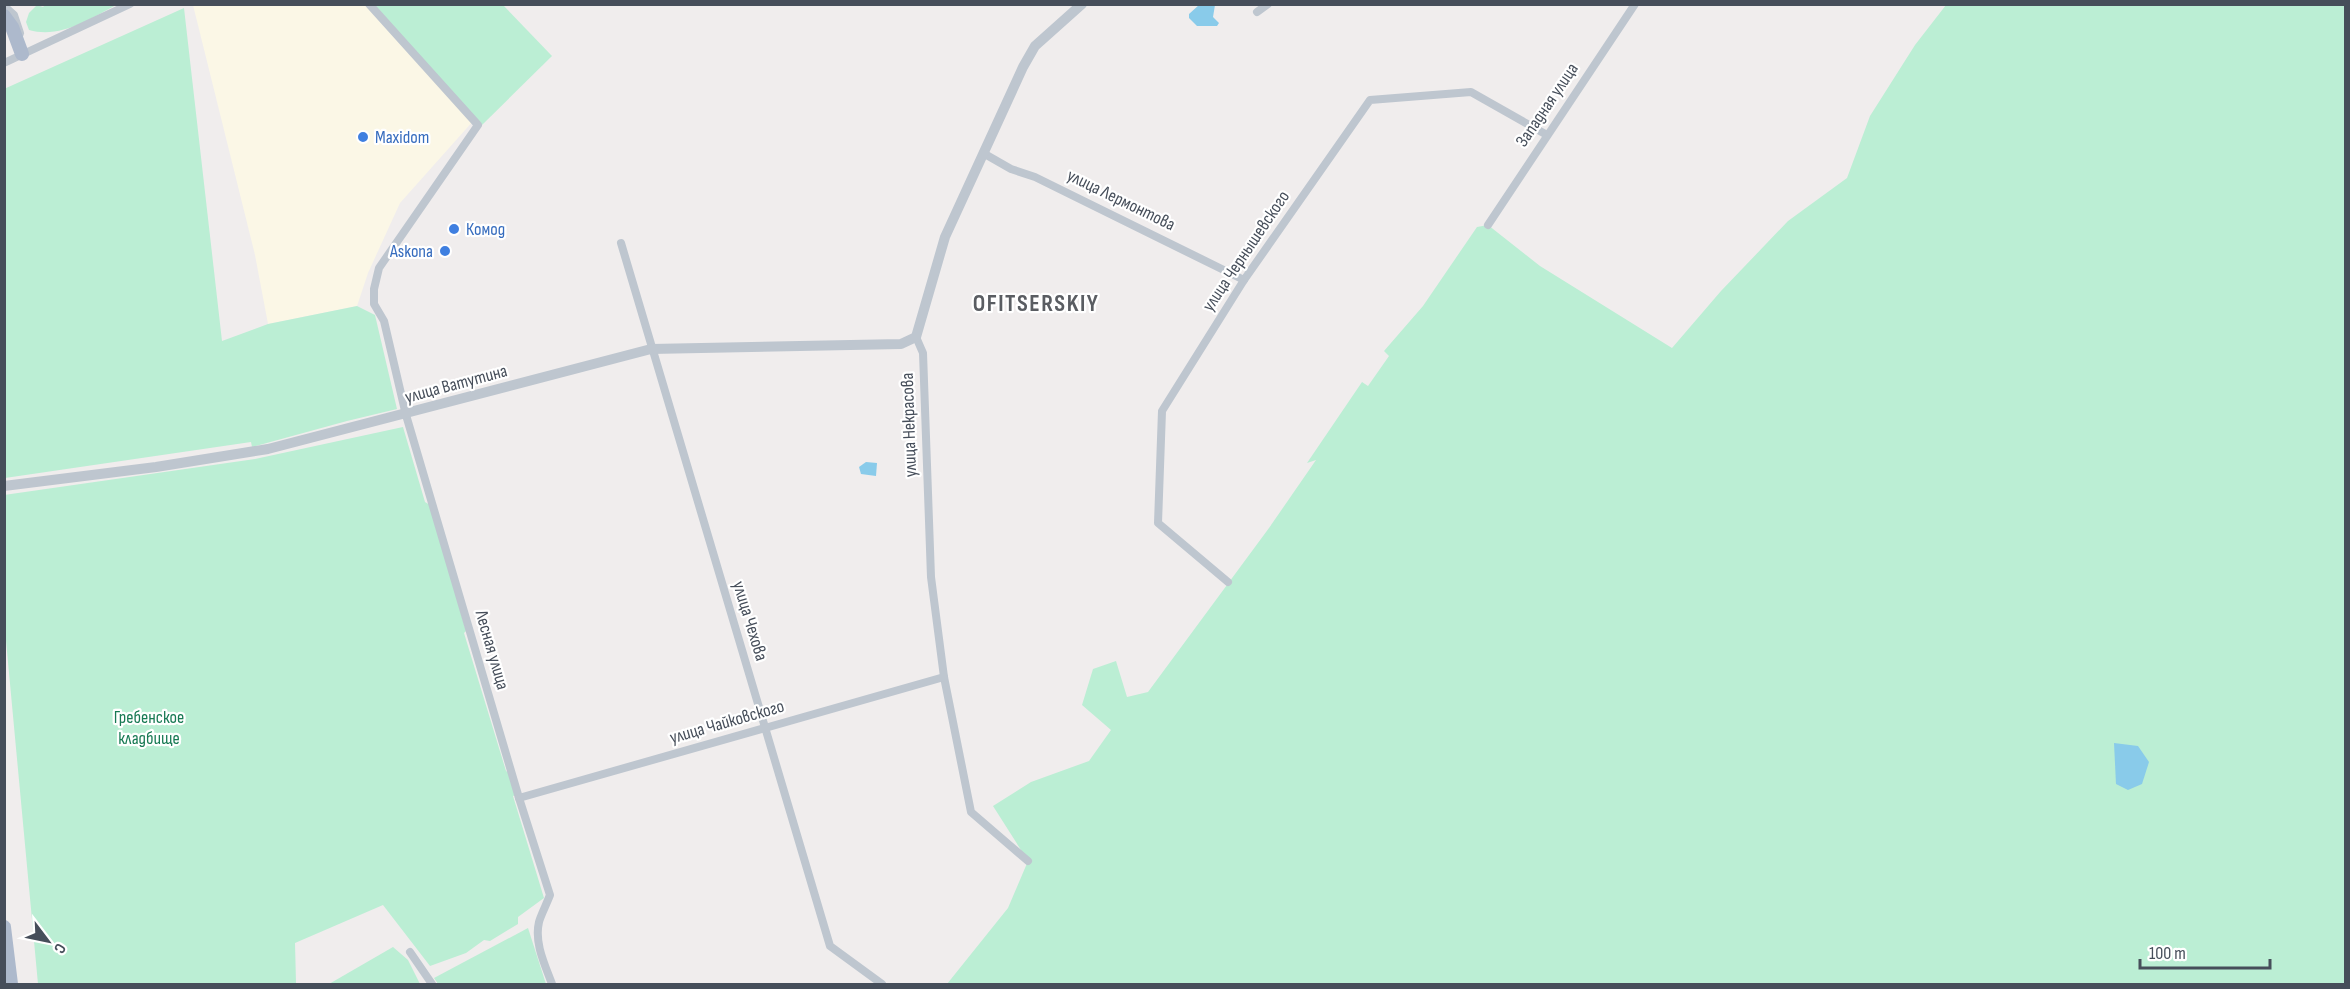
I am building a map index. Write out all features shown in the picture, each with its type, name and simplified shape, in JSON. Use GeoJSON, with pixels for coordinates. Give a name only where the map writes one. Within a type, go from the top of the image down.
{"type":"FeatureCollection","features":[{"type":"Feature","properties":{"kind":"main road"},"geometry":{"type":"LineString","coordinates":[[4,16],[12,27],[22,54]]}},
{"type":"Feature","properties":{"kind":"main road"},"geometry":{"type":"LineString","coordinates":[[4,927],[11,984]]}},
{"type":"Feature","properties":{"kind":"street"},"geometry":{"type":"LineString","coordinates":[[4,63],[130,4]]}},
{"type":"Feature","properties":{"kind":"street","name":"Лесная улица"},"geometry":{"type":"LineString","coordinates":[[369,4],[478,125],[379,268],[374,289],[374,304],[384,321],[406,415],[519,798],[550,895],[539,921],[539,947],[552,984]]}},
{"type":"Feature","properties":{"kind":"street"},"geometry":{"type":"LineString","coordinates":[[916,337],[945,237],[1035,46],[1082,4]]}},
{"type":"Feature","properties":{"kind":"street"},"geometry":{"type":"LineString","coordinates":[[1257,12],[1268,4]]}},
{"type":"Feature","properties":{"kind":"street","name":"Западная улица"},"geometry":{"type":"LineString","coordinates":[[1488,225],[1635,4]]}},
{"type":"Feature","properties":{"kind":"street"},"geometry":{"type":"LineString","coordinates":[[4,6],[14,15],[18,25],[22,54]]}},
{"type":"Feature","properties":{"kind":"street","name":"улица Чернышевского"},"geometry":{"type":"LineString","coordinates":[[1228,582],[1158,523],[1162,411],[1244,280],[1370,100],[1471,92],[1547,135]]}},
{"type":"Feature","properties":{"kind":"street","name":"улица Лермонтова"},"geometry":{"type":"LineString","coordinates":[[983,153],[1011,169],[1035,177],[1244,280]]}},
{"type":"Feature","properties":{"kind":"street","name":"улица Чехова"},"geometry":{"type":"LineString","coordinates":[[621,243],[830,946],[882,984]]}},
{"type":"Feature","properties":{"kind":"street","name":"улица Ватутина"},"geometry":{"type":"LineString","coordinates":[[4,486],[156,467],[268,449],[406,415],[651,349],[901,344],[916,337]]}},
{"type":"Feature","properties":{"kind":"street","name":"улица Некрасова"},"geometry":{"type":"LineString","coordinates":[[916,337],[923,352],[931,577],[944,677],[971,812],[1028,861]]}},
{"type":"Feature","properties":{"kind":"street","name":"улица Чайковского"},"geometry":{"type":"LineString","coordinates":[[519,798],[944,677]]}},
{"type":"Feature","properties":{"kind":"street"},"geometry":{"type":"LineString","coordinates":[[410,952],[432,984]]}},
{"type":"Feature","properties":{"kind":"shaded area"},"geometry":{"type":"Polygon","coordinates":[[[193,5],[366,5],[474,120],[400,203],[368,273],[357,306],[268,324],[255,255],[193,5]]]}},
{"type":"Feature","properties":{"kind":"green space"},"geometry":{"type":"Polygon","coordinates":[[[46,4],[116,5],[63,30],[41,32],[29,30],[26,22],[29,13],[37,5],[43,7],[46,4]]]}},
{"type":"Feature","properties":{"kind":"green space"},"geometry":{"type":"Polygon","coordinates":[[[366,5],[503,5],[552,56],[482,125],[474,120],[366,5]]]}},
{"type":"Feature","properties":{"kind":"green space"},"geometry":{"type":"Polygon","coordinates":[[[1946,5],[2345,5],[2345,984],[947,984],[1008,908],[1028,861],[993,806],[1031,782],[1089,761],[1111,730],[1082,705],[1093,669],[1116,661],[1127,697],[1148,692],[1269,528],[1316,460],[1307,463],[1362,382],[1368,386],[1389,356],[1384,351],[1423,306],[1477,227],[1488,225],[1540,266],[1672,348],[1721,291],[1788,221],[1847,178],[1870,116],[1915,45],[1946,5]]]}},
{"type":"Feature","properties":{"kind":"green space"},"geometry":{"type":"Polygon","coordinates":[[[184,8],[222,341],[268,324],[357,306],[375,315],[397,409],[252,447],[251,442],[5,478],[4,89],[184,8]]]}},
{"type":"Feature","properties":{"kind":"green space","name":"Гребенское кладбище"},"geometry":{"type":"Polygon","coordinates":[[[403,427],[425,502],[430,505],[466,631],[464,633],[506,771],[509,773],[516,795],[513,796],[544,898],[518,917],[518,924],[490,941],[484,940],[466,953],[430,966],[383,905],[295,943],[296,983],[38,984],[5,630],[4,495],[255,459],[403,427]]]}},
{"type":"Feature","properties":{"kind":"green space"},"geometry":{"type":"Polygon","coordinates":[[[528,928],[546,984],[438,984],[434,978],[528,928]]]}},
{"type":"Feature","properties":{"kind":"green space"},"geometry":{"type":"Polygon","coordinates":[[[393,947],[408,960],[420,984],[329,984],[393,947]]]}},
{"type":"Feature","properties":{"kind":"water"},"geometry":{"type":"Polygon","coordinates":[[[1199,5],[1215,5],[1213,17],[1219,23],[1217,26],[1197,26],[1189,18],[1189,14],[1199,5]]]}},
{"type":"Feature","properties":{"kind":"water"},"geometry":{"type":"Polygon","coordinates":[[[866,462],[877,463],[876,476],[861,474],[859,467],[866,462]]]}},
{"type":"Feature","properties":{"kind":"water"},"geometry":{"type":"Polygon","coordinates":[[[2114,743],[2138,746],[2149,762],[2142,784],[2128,790],[2116,784],[2114,743]]]}},
{"type":"Feature","properties":{"kind":"place","name":"Maxidom"},"geometry":{"type":"Point","coordinates":[363,137]}},
{"type":"Feature","properties":{"kind":"place","name":"Комод"},"geometry":{"type":"Point","coordinates":[454,229]}},
{"type":"Feature","properties":{"kind":"place","name":"Askona"},"geometry":{"type":"Point","coordinates":[445,251]}},
{"type":"Feature","properties":{"kind":"district","name":"OFITSERSKIY"},"geometry":{"type":"Point","coordinates":[1036,303]}}]}
